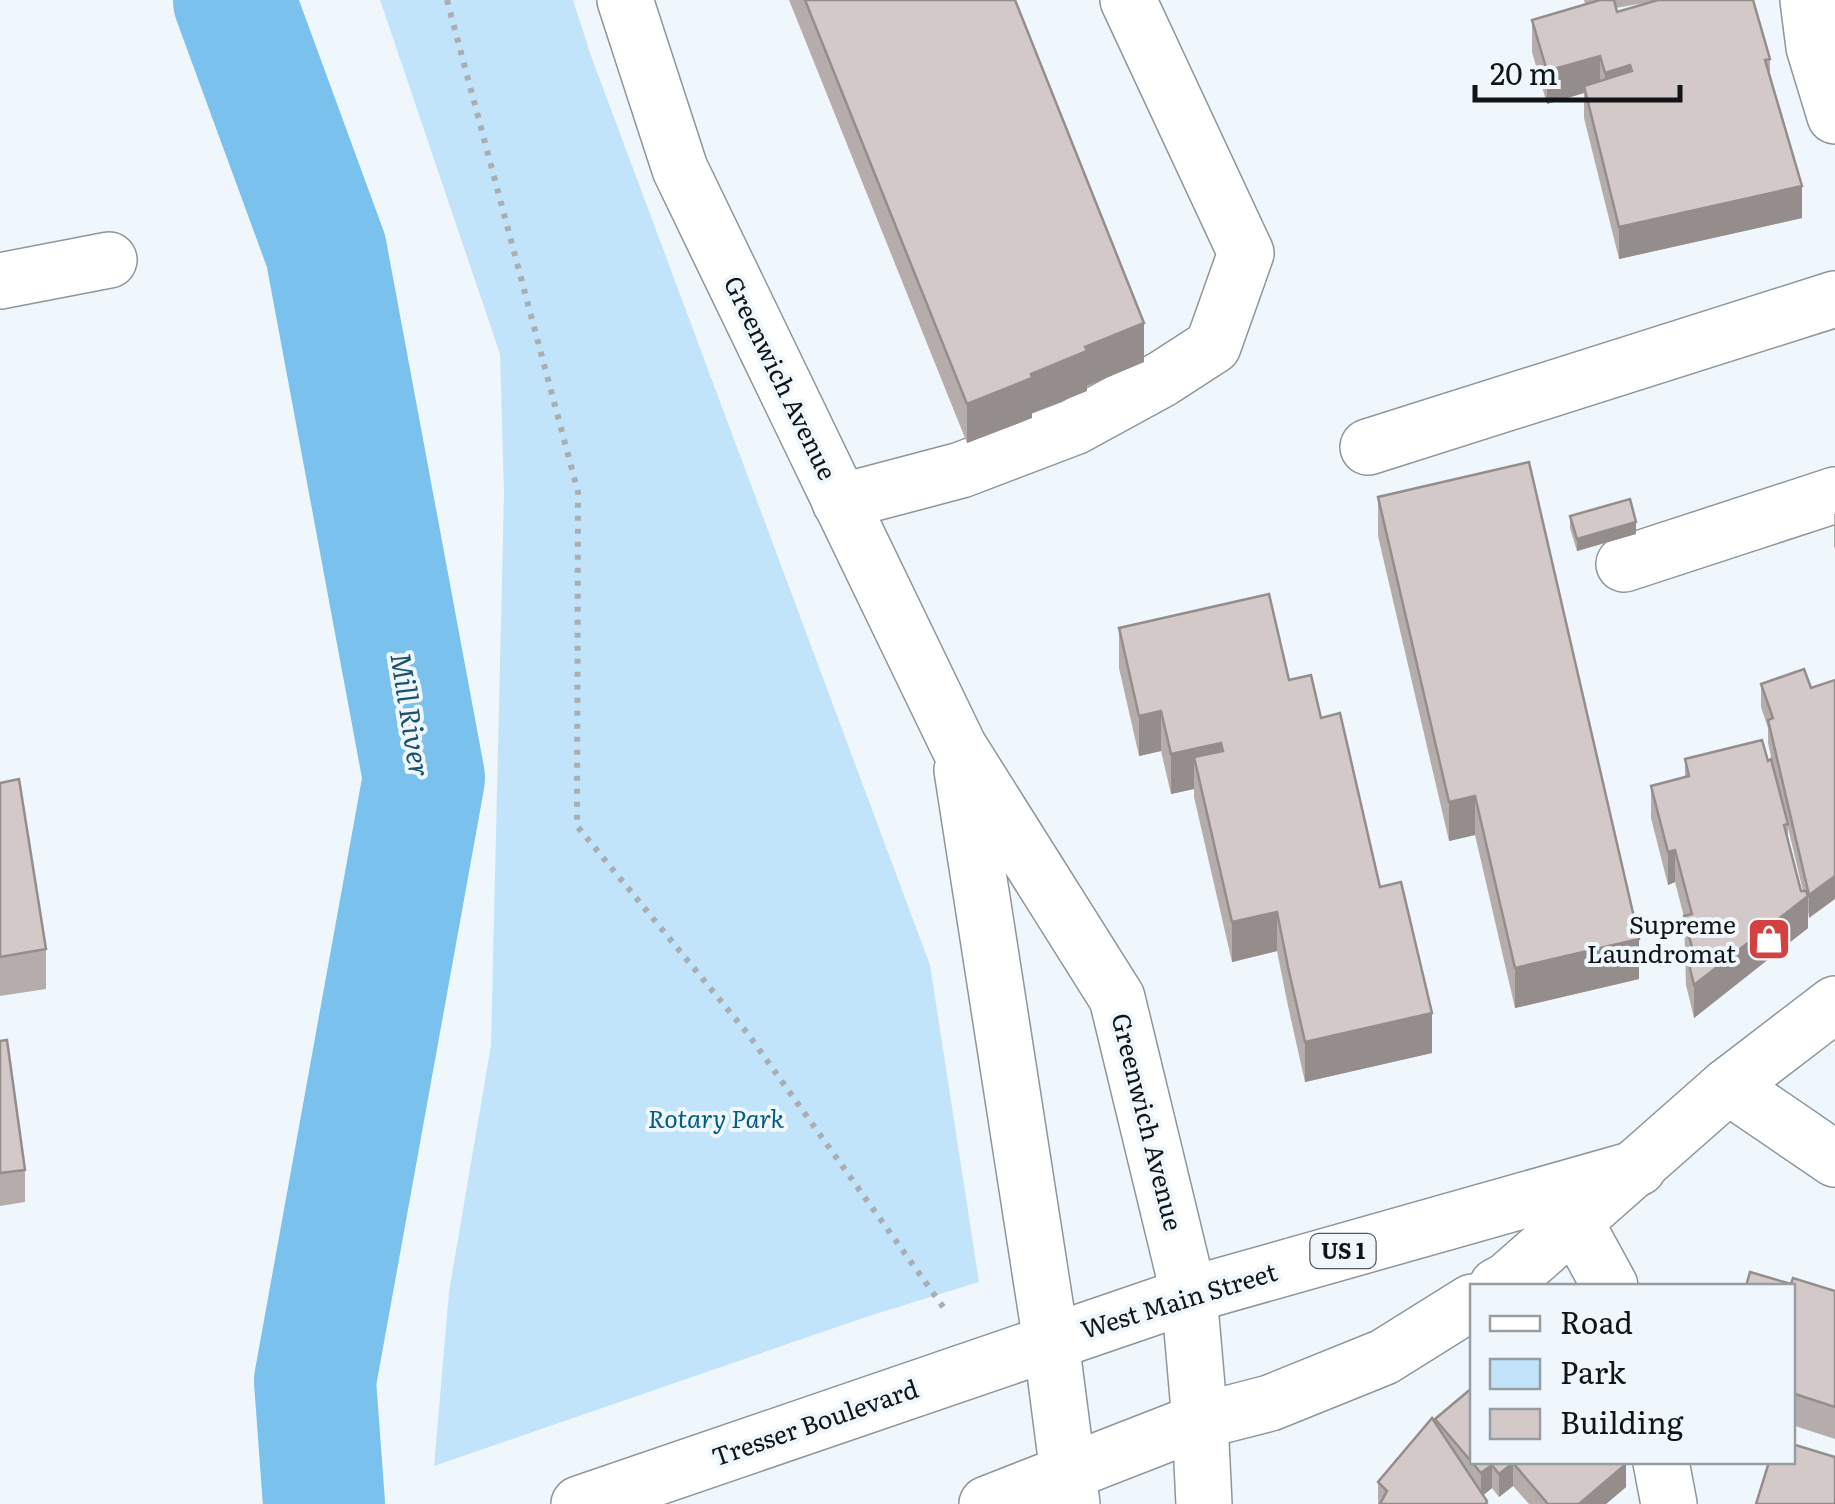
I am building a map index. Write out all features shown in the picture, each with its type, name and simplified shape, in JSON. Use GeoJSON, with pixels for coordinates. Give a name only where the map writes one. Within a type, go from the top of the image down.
{"type":"FeatureCollection","features":[{"type":"Feature","properties":{"kind":"main road","name":"Greenwich Avenue"},"geometry":{"type":"LineString","coordinates":[[625,0],[680,169],[959,747],[1117,998],[1188,1294],[1200,1421]]}},
{"type":"Feature","properties":{"kind":"main road"},"geometry":{"type":"LineString","coordinates":[[840,502],[961,470],[1074,427],[1213,346],[1246,253],[1128,0]]}},
{"type":"Feature","properties":{"kind":"main road"},"geometry":{"type":"LineString","coordinates":[[1808,0],[1814,48],[1835,116]]}},
{"type":"Feature","properties":{"kind":"main road"},"geometry":{"type":"LineString","coordinates":[[0,281],[109,260]]}},
{"type":"Feature","properties":{"kind":"main road"},"geometry":{"type":"LineString","coordinates":[[1368,447],[1835,299]]}},
{"type":"Feature","properties":{"kind":"main road"},"geometry":{"type":"LineString","coordinates":[[1624,564],[1835,495]]}},
{"type":"Feature","properties":{"kind":"main road","name":"Greenwich Avenue"},"geometry":{"type":"LineString","coordinates":[[959,747],[1052,1342]]}},
{"type":"Feature","properties":{"kind":"main road","name":"West Main Street"},"geometry":{"type":"LineString","coordinates":[[1499,1284],[1638,1168],[1728,1086],[1835,1004]]}},
{"type":"Feature","properties":{"kind":"main road"},"geometry":{"type":"LineString","coordinates":[[1728,1086],[1835,1160]]}},
{"type":"Feature","properties":{"kind":"main road","name":"West Main Street"},"geometry":{"type":"LineString","coordinates":[[1070,1489],[1052,1342],[1188,1294],[1638,1168]]}},
{"type":"Feature","properties":{"kind":"main road"},"geometry":{"type":"LineString","coordinates":[[1575,1222],[1609,1284]]}},
{"type":"Feature","properties":{"kind":"main road"},"geometry":{"type":"LineString","coordinates":[[988,1504],[1070,1489],[1200,1421],[1270,1403],[1384,1357],[1470,1303]]}},
{"type":"Feature","properties":{"kind":"main road","name":"Tresser Boulevard"},"geometry":{"type":"LineString","coordinates":[[578,1504],[1052,1342]]}},
{"type":"Feature","properties":{"kind":"main road"},"geometry":{"type":"LineString","coordinates":[[1200,1421],[1204,1504]]}},
{"type":"Feature","properties":{"kind":"main road"},"geometry":{"type":"LineString","coordinates":[[1662,1464],[1669,1504]]}},
{"type":"Feature","properties":{"kind":"path"},"geometry":{"type":"LineString","coordinates":[[448,0],[578,492],[576,826],[748,1034],[951,1318]]}},
{"type":"Feature","properties":{"kind":"green space","name":"Rotary Park"},"geometry":{"type":"Polygon","coordinates":[[[380,0],[573,0],[930,965],[979,1282],[434,1466],[449,1292],[491,1045],[504,493],[500,354],[380,0]]]}},
{"type":"Feature","properties":{"kind":"building"},"geometry":{"type":"Polygon","coordinates":[[[805,0],[1015,0],[1144,323],[1085,347],[1087,351],[1031,374],[1032,378],[967,404],[805,0]]]}},
{"type":"Feature","properties":{"kind":"building"},"geometry":{"type":"Polygon","coordinates":[[[1600,0],[1614,0],[1617,12],[1658,0],[1753,0],[1770,59],[1765,60],[1802,186],[1619,227],[1584,86],[1632,71],[1630,65],[1605,73],[1600,56],[1547,71],[1532,20],[1600,0]]]}},
{"type":"Feature","properties":{"kind":"building"},"geometry":{"type":"Polygon","coordinates":[[[1529,462],[1639,939],[1515,968],[1475,796],[1449,802],[1378,497],[1529,462]]]}},
{"type":"Feature","properties":{"kind":"building"},"geometry":{"type":"Polygon","coordinates":[[[1630,499],[1636,522],[1577,539],[1570,516],[1630,499]]]}},
{"type":"Feature","properties":{"kind":"building"},"geometry":{"type":"Polygon","coordinates":[[[1269,594],[1289,680],[1311,675],[1321,718],[1340,713],[1380,887],[1401,882],[1432,1013],[1305,1042],[1277,912],[1232,922],[1194,757],[1223,751],[1221,743],[1171,754],[1161,711],[1139,716],[1119,628],[1269,594]]]}},
{"type":"Feature","properties":{"kind":"building"},"geometry":{"type":"Polygon","coordinates":[[[1804,669],[1811,688],[1835,680],[1835,876],[1809,895],[1768,720],[1773,718],[1761,684],[1804,669]]]}},
{"type":"Feature","properties":{"kind":"building"},"geometry":{"type":"Polygon","coordinates":[[[1762,740],[1788,824],[1784,825],[1801,891],[1808,896],[1694,985],[1686,952],[1693,951],[1684,916],[1692,914],[1675,850],[1668,852],[1651,786],[1689,776],[1685,759],[1762,740]]]}},
{"type":"Feature","properties":{"kind":"building"},"geometry":{"type":"Polygon","coordinates":[[[19,779],[46,949],[0,957],[0,783],[19,779]]]}},
{"type":"Feature","properties":{"kind":"building"},"geometry":{"type":"Polygon","coordinates":[[[7,1040],[25,1170],[0,1173],[0,1041],[7,1040]]]}},
{"type":"Feature","properties":{"kind":"building"},"geometry":{"type":"Polygon","coordinates":[[[1750,1272],[1791,1284],[1747,1284],[1750,1272]]]}},
{"type":"Feature","properties":{"kind":"building"},"geometry":{"type":"Polygon","coordinates":[[[1793,1278],[1835,1291],[1835,1407],[1795,1394],[1793,1278]]]}},
{"type":"Feature","properties":{"kind":"building"},"geometry":{"type":"Polygon","coordinates":[[[1470,1390],[1470,1460],[1435,1419],[1470,1390]]]}},
{"type":"Feature","properties":{"kind":"building"},"geometry":{"type":"Polygon","coordinates":[[[1432,1418],[1487,1504],[1380,1504],[1387,1491],[1378,1482],[1432,1418]]]}},
{"type":"Feature","properties":{"kind":"building"},"geometry":{"type":"Polygon","coordinates":[[[1795,1445],[1835,1457],[1835,1504],[1756,1504],[1768,1464],[1795,1464],[1795,1445]]]}},
{"type":"Feature","properties":{"kind":"building"},"geometry":{"type":"Polygon","coordinates":[[[1473,1464],[1512,1464],[1499,1474],[1492,1465],[1481,1473],[1473,1464]]]}},
{"type":"Feature","properties":{"kind":"building"},"geometry":{"type":"Polygon","coordinates":[[[1514,1464],[1626,1464],[1579,1504],[1548,1504],[1514,1464]]]}},
{"type":"Feature","properties":{"kind":"waterway","name":"Mill River"},"geometry":{"type":"LineString","coordinates":[[234,0],[326,251],[424,778],[315,1381],[324,1504]]}},
{"type":"Feature","properties":{"kind":"place","name":"Supreme Laundromat"},"geometry":{"type":"Point","coordinates":[1769,939]}}]}
